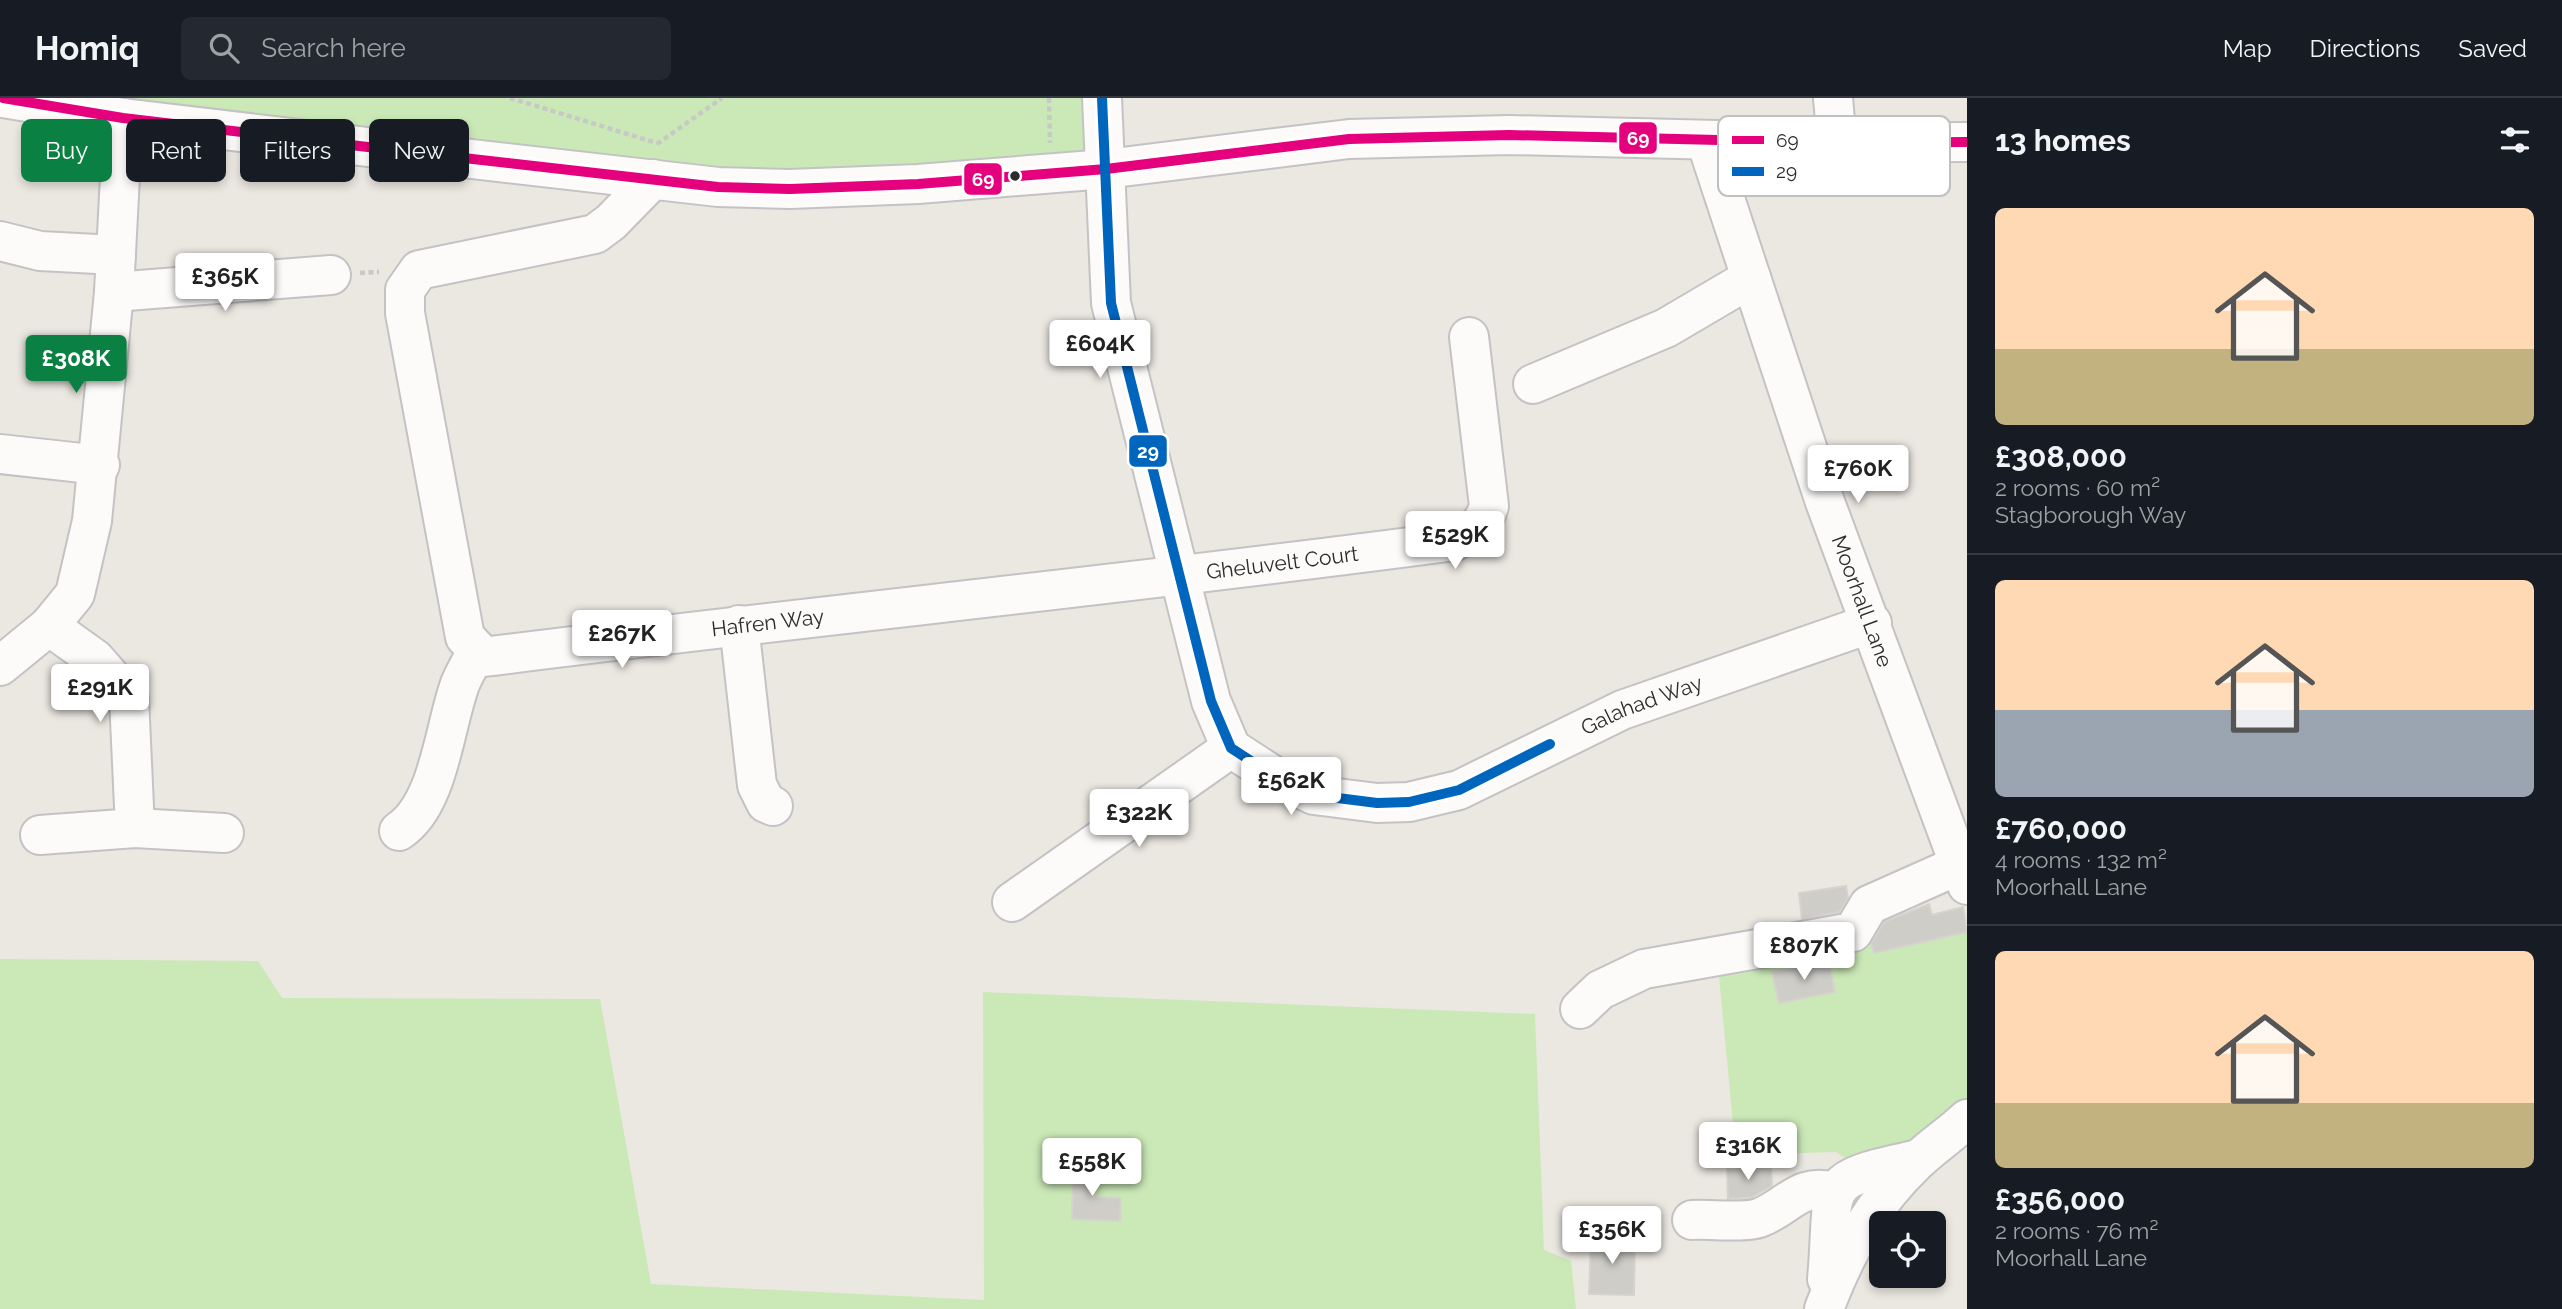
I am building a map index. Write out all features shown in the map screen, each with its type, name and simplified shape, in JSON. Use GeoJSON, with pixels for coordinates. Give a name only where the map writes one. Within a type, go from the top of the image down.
{"type":"FeatureCollection","features":[{"type":"Feature","properties":{"kind":"street"},"geometry":{"type":"LineString","coordinates":[[3,98],[123,118],[376,148],[718,187],[790,189],[918,184],[1106,169],[1349,139],[1509,135],[1718,141]]}},
{"type":"Feature","properties":{"kind":"street"},"geometry":{"type":"LineString","coordinates":[[1012,902],[1231,748],[1211,701],[1111,303],[1102,98]]}},
{"type":"Feature","properties":{"kind":"street"},"geometry":{"type":"LineString","coordinates":[[1833,98],[1835,116]]}},
{"type":"Feature","properties":{"kind":"street"},"geometry":{"type":"LineString","coordinates":[[0,666],[49,626],[75,594],[92,521],[100,465],[115,274],[123,118]]}},
{"type":"Feature","properties":{"kind":"street","name":"Moorhall Lane"},"geometry":{"type":"LineString","coordinates":[[1706,141],[1718,178]]}},
{"type":"Feature","properties":{"kind":"street"},"geometry":{"type":"LineString","coordinates":[[399,831],[414,822],[436,772],[461,682],[477,650],[466,637],[405,313],[412,280],[595,234],[611,222],[653,179]]}},
{"type":"Feature","properties":{"kind":"street","name":"Moorhall Lane"},"geometry":{"type":"LineString","coordinates":[[1724,196],[1825,502],[1872,622],[1963,875]]}},
{"type":"Feature","properties":{"kind":"street"},"geometry":{"type":"LineString","coordinates":[[0,241],[115,274],[331,275]]}},
{"type":"Feature","properties":{"kind":"street"},"geometry":{"type":"LineString","coordinates":[[1533,384],[1666,328],[1751,278]]}},
{"type":"Feature","properties":{"kind":"street","name":"Gheluvelt Court"},"geometry":{"type":"LineString","coordinates":[[1181,578],[1455,541],[1475,531],[1486,518],[1489,506],[1469,337]]}},
{"type":"Feature","properties":{"kind":"street"},"geometry":{"type":"LineString","coordinates":[[0,454],[100,465]]}},
{"type":"Feature","properties":{"kind":"street","name":"Hafren Way"},"geometry":{"type":"LineString","coordinates":[[477,650],[484,657],[739,625],[1181,578]]}},
{"type":"Feature","properties":{"kind":"street","name":"Galahad Way"},"geometry":{"type":"LineString","coordinates":[[1231,748],[1274,776],[1314,795],[1377,803],[1409,802],[1459,790],[1622,710],[1872,622]]}},
{"type":"Feature","properties":{"kind":"street"},"geometry":{"type":"LineString","coordinates":[[739,625],[757,785],[766,803],[772,806]]}},
{"type":"Feature","properties":{"kind":"street"},"geometry":{"type":"LineString","coordinates":[[49,626],[95,659],[129,698],[135,828]]}},
{"type":"Feature","properties":{"kind":"street"},"geometry":{"type":"LineString","coordinates":[[40,835],[135,828],[224,833]]}},
{"type":"Feature","properties":{"kind":"street"},"geometry":{"type":"LineString","coordinates":[[1580,1009],[1600,989],[1644,969],[1853,932],[1869,905],[1963,875]]}},
{"type":"Feature","properties":{"kind":"street"},"geometry":{"type":"LineString","coordinates":[[1824,1309],[1848,1250],[1869,1214],[1919,1159],[1967,1119]]}},
{"type":"Feature","properties":{"kind":"street"},"geometry":{"type":"LineString","coordinates":[[1824,1309],[1831,1241],[1830,1206],[1835,1192],[1853,1175],[1919,1159]]}},
{"type":"Feature","properties":{"kind":"street"},"geometry":{"type":"LineString","coordinates":[[1692,1220],[1747,1220],[1760,1217],[1803,1191],[1819,1188],[1835,1192]]}},
{"type":"Feature","properties":{"kind":"path"},"geometry":{"type":"LineString","coordinates":[[510,98],[657,143],[722,98]]}},
{"type":"Feature","properties":{"kind":"path"},"geometry":{"type":"LineString","coordinates":[[1049,98],[1051,173]]}},
{"type":"Feature","properties":{"kind":"path"},"geometry":{"type":"LineString","coordinates":[[331,275],[412,280]]}},
{"type":"Feature","properties":{"kind":"green space"},"geometry":{"type":"Polygon","coordinates":[[[3,98],[1102,98],[1106,169],[790,189],[469,152],[469,119],[369,119],[369,140],[355,139],[355,119],[240,119],[240,125],[226,124],[226,119],[185,119],[3,98]]]}},
{"type":"Feature","properties":{"kind":"green space"},"geometry":{"type":"Polygon","coordinates":[[[1868,931],[1874,953],[1967,932],[1967,1119],[1883,1211],[1869,1211],[1869,1227],[1848,1250],[1850,1161],[1836,1152],[1736,1155],[1717,955],[1868,931]]]}},
{"type":"Feature","properties":{"kind":"green space"},"geometry":{"type":"Polygon","coordinates":[[[0,959],[258,961],[282,998],[600,999],[651,1284],[984,1300],[983,992],[1535,1014],[1544,1250],[1571,1261],[1576,1309],[0,1309],[0,959]]]}},
{"type":"Feature","properties":{"kind":"building"},"geometry":{"type":"Polygon","coordinates":[[[1846,886],[1848,898],[1839,912],[1802,919],[1799,893],[1846,886]]]}},
{"type":"Feature","properties":{"kind":"building"},"geometry":{"type":"Polygon","coordinates":[[[1929,904],[1932,915],[1963,907],[1967,932],[1874,953],[1871,944],[1884,922],[1929,904]]]}},
{"type":"Feature","properties":{"kind":"building"},"geometry":{"type":"Polygon","coordinates":[[[1829,961],[1835,992],[1779,1003],[1772,972],[1829,961]]]}},
{"type":"Feature","properties":{"kind":"building"},"geometry":{"type":"Polygon","coordinates":[[[1073,1166],[1095,1166],[1094,1197],[1121,1198],[1120,1221],[1072,1219],[1073,1166]]]}},
{"type":"Feature","properties":{"kind":"building"},"geometry":{"type":"Polygon","coordinates":[[[1771,1167],[1772,1186],[1752,1197],[1728,1199],[1727,1168],[1771,1167]]]}},
{"type":"Feature","properties":{"kind":"building"},"geometry":{"type":"Polygon","coordinates":[[[1591,1237],[1635,1238],[1634,1295],[1589,1294],[1591,1237]]]}},
{"type":"Feature","properties":{"kind":"transit line","name":"69"},"geometry":{"type":"LineString","coordinates":[[3,98],[123,118],[376,148],[718,187],[790,189],[918,184],[1106,169],[1349,139],[1509,135],[1718,140]]}},
{"type":"Feature","properties":{"kind":"transit line","name":"29"},"geometry":{"type":"LineString","coordinates":[[1102,98],[1111,303],[1211,701],[1231,748],[1274,776],[1314,795],[1377,803],[1409,802],[1459,790],[1550,744]]}},
{"type":"Feature","properties":{"kind":"transit line","name":"69"},"geometry":{"type":"LineString","coordinates":[[1950,142],[1967,142]]}}]}
